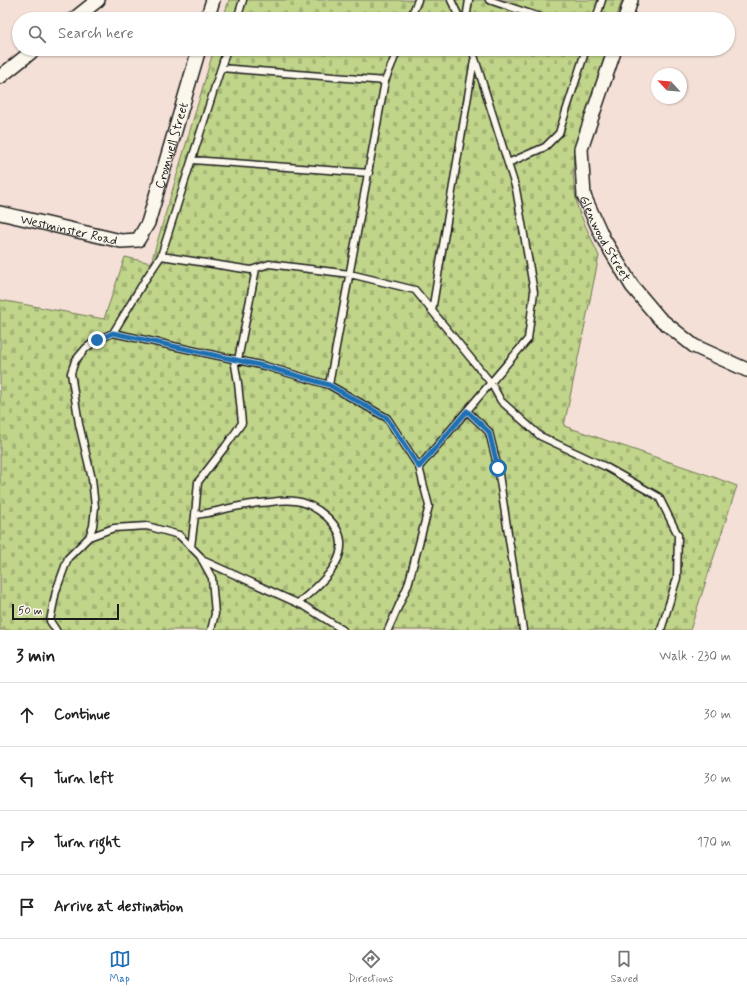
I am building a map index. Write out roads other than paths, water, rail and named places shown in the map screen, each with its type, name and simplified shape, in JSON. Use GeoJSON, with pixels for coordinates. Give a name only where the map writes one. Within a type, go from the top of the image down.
{"type":"FeatureCollection","features":[{"type":"Feature","properties":{"kind":"street"},"geometry":{"type":"LineString","coordinates":[[83,12],[98,0]]}},
{"type":"Feature","properties":{"kind":"street"},"geometry":{"type":"LineString","coordinates":[[209,12],[213,0]]}},
{"type":"Feature","properties":{"kind":"street"},"geometry":{"type":"LineString","coordinates":[[627,12],[631,0]]}},
{"type":"Feature","properties":{"kind":"street"},"geometry":{"type":"LineString","coordinates":[[0,77],[26,56]]}},
{"type":"Feature","properties":{"kind":"street","name":"Cromwell Street"},"geometry":{"type":"LineString","coordinates":[[138,240],[148,223],[197,56]]}},
{"type":"Feature","properties":{"kind":"street","name":"Glenwood Street"},"geometry":{"type":"LineString","coordinates":[[613,56],[581,149],[584,196],[603,238],[632,286],[659,318],[694,346],[746,366]]}},
{"type":"Feature","properties":{"kind":"street","name":"Westminster Road"},"geometry":{"type":"LineString","coordinates":[[0,213],[121,241],[138,240]]}},
{"type":"Feature","properties":{"kind":"lane"},"geometry":{"type":"LineString","coordinates":[[239,12],[243,0]]}},
{"type":"Feature","properties":{"kind":"lane"},"geometry":{"type":"LineString","coordinates":[[413,12],[418,0]]}},
{"type":"Feature","properties":{"kind":"lane"},"geometry":{"type":"LineString","coordinates":[[451,0],[457,12]]}},
{"type":"Feature","properties":{"kind":"lane"},"geometry":{"type":"LineString","coordinates":[[467,12],[469,0]]}},
{"type":"Feature","properties":{"kind":"lane"},"geometry":{"type":"LineString","coordinates":[[489,0],[525,12]]}},
{"type":"Feature","properties":{"kind":"lane"},"geometry":{"type":"LineString","coordinates":[[598,12],[602,0]]}},
{"type":"Feature","properties":{"kind":"lane"},"geometry":{"type":"LineString","coordinates":[[89,538],[93,526],[95,507],[92,479],[79,424],[71,373],[75,361],[86,348],[97,340],[113,333],[161,256],[225,56]]}},
{"type":"Feature","properties":{"kind":"lane"},"geometry":{"type":"LineString","coordinates":[[329,385],[386,81],[395,56]]}},
{"type":"Feature","properties":{"kind":"lane"},"geometry":{"type":"LineString","coordinates":[[508,163],[545,147],[559,134],[584,56]]}},
{"type":"Feature","properties":{"kind":"lane"},"geometry":{"type":"LineString","coordinates":[[419,467],[528,339],[534,292],[516,189],[474,57]]}},
{"type":"Feature","properties":{"kind":"lane"},"geometry":{"type":"LineString","coordinates":[[432,311],[474,57]]}},
{"type":"Feature","properties":{"kind":"lane"},"geometry":{"type":"LineString","coordinates":[[221,68],[386,81]]}},
{"type":"Feature","properties":{"kind":"lane"},"geometry":{"type":"LineString","coordinates":[[192,160],[369,173]]}},
{"type":"Feature","properties":{"kind":"lane"},"geometry":{"type":"LineString","coordinates":[[161,256],[251,270],[269,264],[350,274],[415,290],[491,383],[501,401],[540,436],[606,467],[659,497],[678,535],[677,578],[661,630]]}},
{"type":"Feature","properties":{"kind":"lane"},"geometry":{"type":"LineString","coordinates":[[191,547],[198,482],[242,423],[236,359],[256,269]]}},
{"type":"Feature","properties":{"kind":"lane"},"geometry":{"type":"LineString","coordinates":[[113,333],[236,359],[329,385],[387,418],[419,467],[429,506],[408,585],[388,630]]}},
{"type":"Feature","properties":{"kind":"lane"},"geometry":{"type":"LineString","coordinates":[[467,411],[489,432],[498,468],[523,630]]}},
{"type":"Feature","properties":{"kind":"lane"},"geometry":{"type":"LineString","coordinates":[[195,515],[246,505],[296,500],[320,511],[334,524],[342,536],[341,551],[335,566],[322,581],[298,603]]}},
{"type":"Feature","properties":{"kind":"lane"},"geometry":{"type":"LineString","coordinates":[[46,630],[54,627],[50,621],[56,591],[68,558],[89,538],[114,528],[147,526],[178,535],[200,556],[212,578],[215,614],[211,630]]}},
{"type":"Feature","properties":{"kind":"lane"},"geometry":{"type":"LineString","coordinates":[[202,560],[298,603],[343,630]]}}]}
